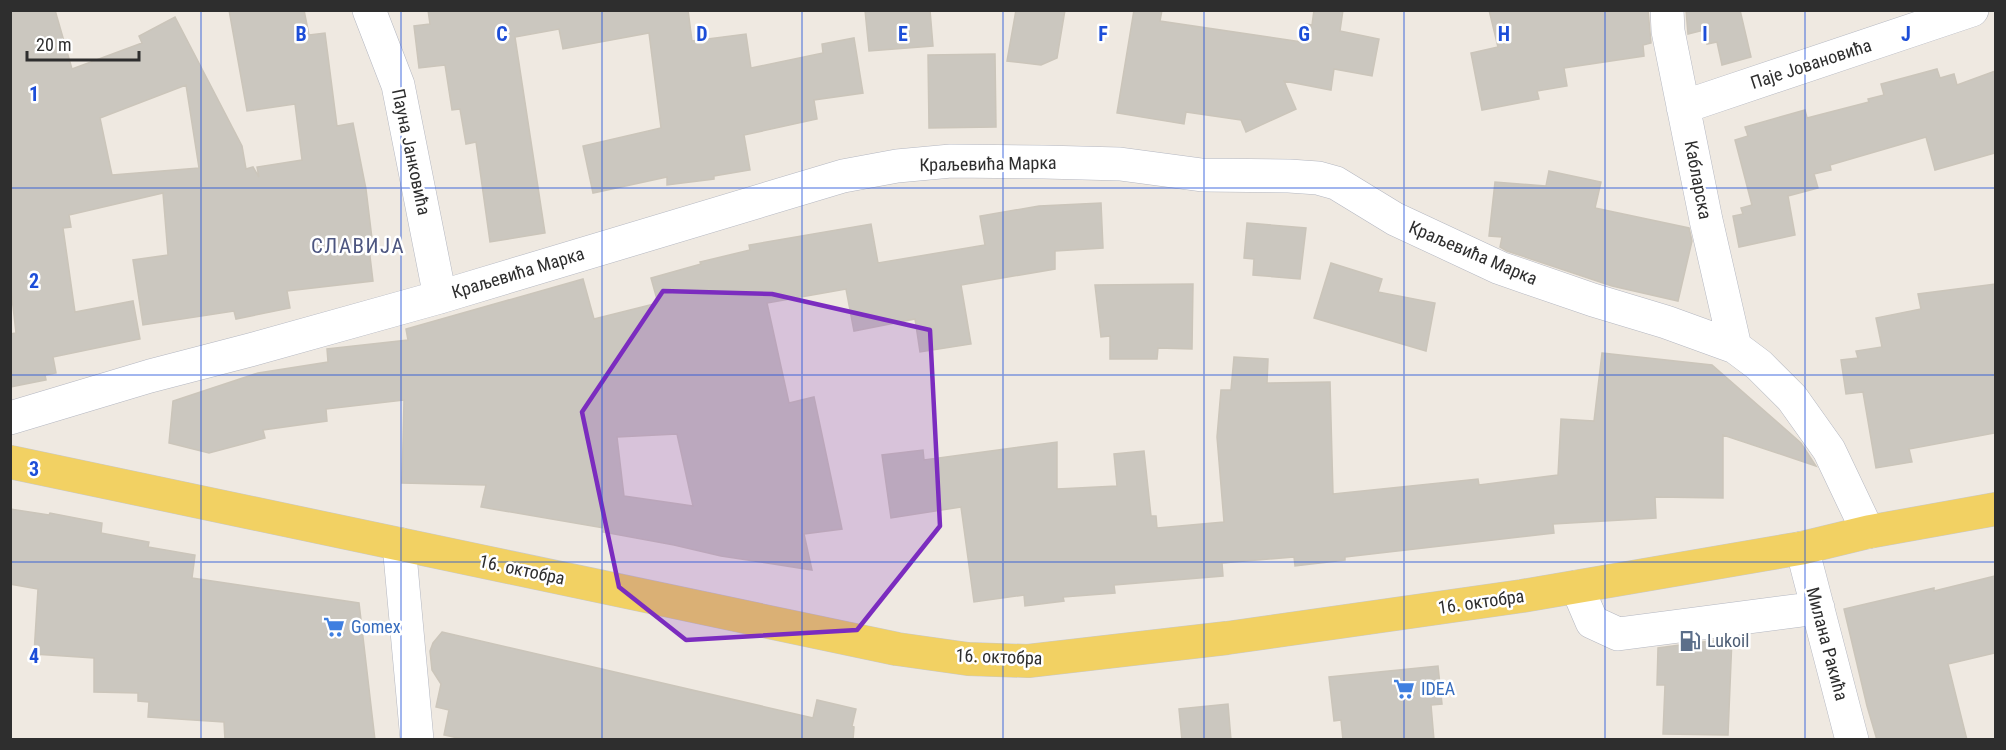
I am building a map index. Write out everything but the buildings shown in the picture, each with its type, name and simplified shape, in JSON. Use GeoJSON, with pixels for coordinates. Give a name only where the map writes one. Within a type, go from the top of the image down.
{"type":"FeatureCollection","features":[{"type":"Feature","properties":{"kind":"main road","name":"16. октобра"},"geometry":{"type":"LineString","coordinates":[[10,462],[897,649],[968,659],[1028,661],[1251,634],[1522,596],[1802,548],[1868,532],[1995,509]]}},
{"type":"Feature","properties":{"kind":"street","name":"Пауна Јанковића"},"geometry":{"type":"LineString","coordinates":[[369,10],[398,85],[440,297]]}},
{"type":"Feature","properties":{"kind":"street","name":"Кабларска"},"geometry":{"type":"LineString","coordinates":[[1667,10],[1668,31],[1683,107],[1735,347]]}},
{"type":"Feature","properties":{"kind":"street","name":"Паје Јовановића"},"geometry":{"type":"LineString","coordinates":[[1683,107],[1972,10]]}},
{"type":"Feature","properties":{"kind":"street","name":"Краљевића Марка"},"geometry":{"type":"LineString","coordinates":[[10,418],[150,376],[440,297],[843,176],[897,166],[951,161],[1120,164],[1202,175],[1289,176],[1318,178],[1336,183],[1395,219],[1500,268],[1735,347],[1759,365],[1792,398],[1829,450],[1868,532]]}},
{"type":"Feature","properties":{"kind":"street"},"geometry":{"type":"LineString","coordinates":[[399,544],[417,740]]}},
{"type":"Feature","properties":{"kind":"street","name":"Милана Ракића"},"geometry":{"type":"LineString","coordinates":[[1802,548],[1852,740]]}},
{"type":"Feature","properties":{"kind":"street"},"geometry":{"type":"LineString","coordinates":[[1577,587],[1592,622],[1618,634],[1818,608]]}},
{"type":"Feature","properties":{"kind":"highlighted area"},"geometry":{"type":"Polygon","coordinates":[[[663,291],[772,294],[930,330],[940,526],[857,630],[686,640],[619,587],[582,412],[663,291]]]}},
{"type":"Feature","properties":{"kind":"place","name":"Gomex"},"geometry":{"type":"Point","coordinates":[334,627]}},
{"type":"Feature","properties":{"kind":"place","name":"Lukoil"},"geometry":{"type":"Point","coordinates":[1690,641]}},
{"type":"Feature","properties":{"kind":"place","name":"IDEA"},"geometry":{"type":"Point","coordinates":[1404,689]}},
{"type":"Feature","properties":{"kind":"district","name":"СЛАВИЈА"},"geometry":{"type":"Point","coordinates":[358,246]}}]}
